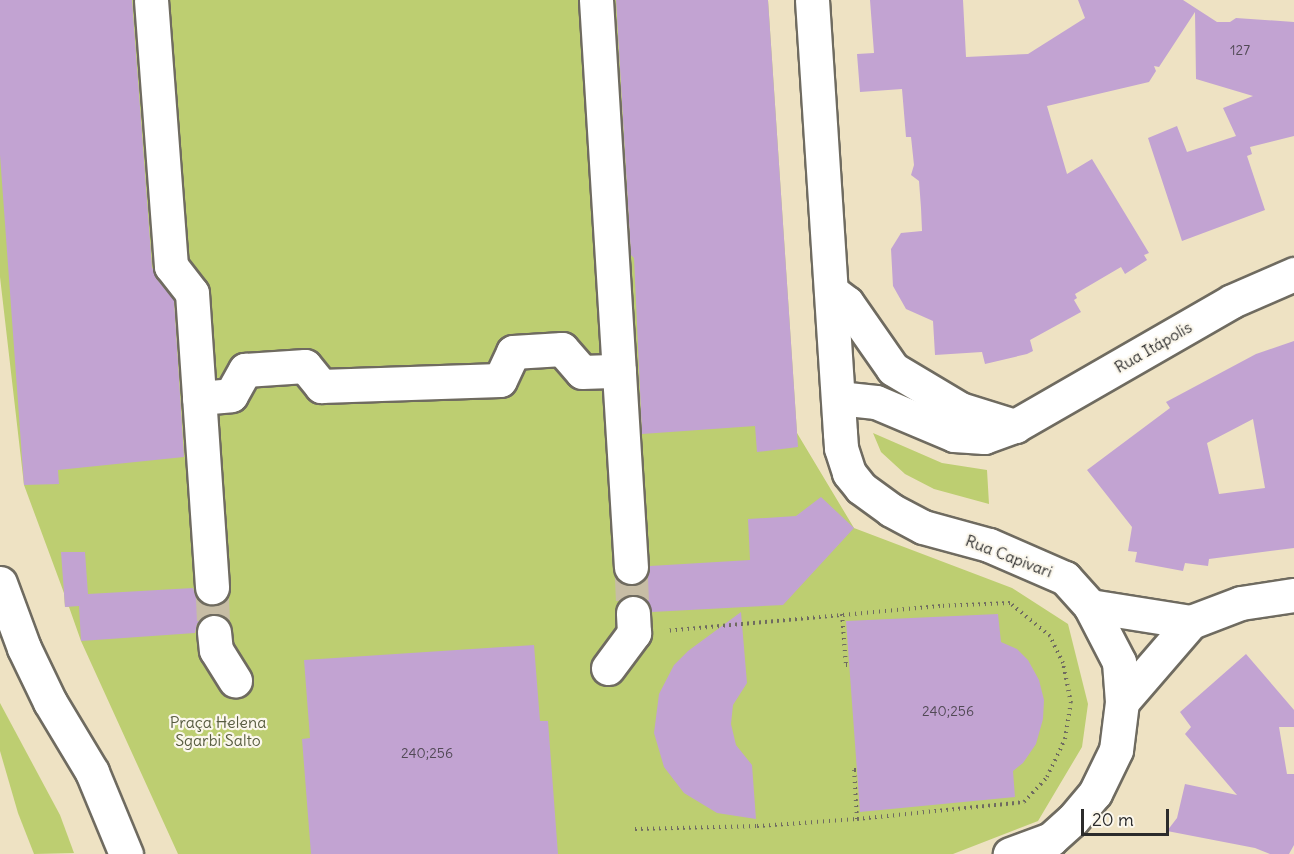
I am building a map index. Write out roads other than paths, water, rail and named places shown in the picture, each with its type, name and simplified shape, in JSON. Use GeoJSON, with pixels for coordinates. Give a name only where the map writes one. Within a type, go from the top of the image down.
{"type":"FeatureCollection","features":[{"type":"Feature","properties":{"kind":"main road"},"geometry":{"type":"LineString","coordinates":[[151,0],[171,266],[192,292],[212,587]]}},
{"type":"Feature","properties":{"kind":"main road"},"geometry":{"type":"LineString","coordinates":[[596,0],[631,567]]}},
{"type":"Feature","properties":{"kind":"main road"},"geometry":{"type":"LineString","coordinates":[[812,0],[838,398]]}},
{"type":"Feature","properties":{"kind":"main road","name":"Rua Itápolis"},"geometry":{"type":"LineString","coordinates":[[838,398],[876,402],[954,435],[984,437],[1015,426],[1232,301],[1294,274]]}},
{"type":"Feature","properties":{"kind":"main road"},"geometry":{"type":"LineString","coordinates":[[831,291],[847,303],[893,369],[960,410],[1015,426]]}},
{"type":"Feature","properties":{"kind":"main road"},"geometry":{"type":"LineString","coordinates":[[200,398],[231,395],[245,370],[305,366],[321,386],[500,380],[513,352],[562,349],[582,372],[619,371]]}},
{"type":"Feature","properties":{"kind":"main road","name":"Rua Capivari"},"geometry":{"type":"LineString","coordinates":[[838,398],[841,448],[849,473],[861,488],[891,510],[923,527],[989,545],[1065,578],[1089,606],[1119,662],[1122,702],[1116,750],[1095,793],[1072,820],[1051,839],[1010,854]]}},
{"type":"Feature","properties":{"kind":"main road"},"geometry":{"type":"LineString","coordinates":[[0,583],[24,648],[50,702],[92,772],[126,854]]}},
{"type":"Feature","properties":{"kind":"main road"},"geometry":{"type":"LineString","coordinates":[[1122,702],[1191,622],[1241,603],[1294,595]]}},
{"type":"Feature","properties":{"kind":"main road"},"geometry":{"type":"LineString","coordinates":[[1089,606],[1191,622]]}},
{"type":"Feature","properties":{"kind":"main road"},"geometry":{"type":"LineString","coordinates":[[608,668],[634,633],[633,613]]}},
{"type":"Feature","properties":{"kind":"main road"},"geometry":{"type":"LineString","coordinates":[[214,632],[216,650],[235,680]]}},
{"type":"Feature","properties":{"kind":"tunnel"},"geometry":{"type":"LineString","coordinates":[[631,567],[633,613]]}},
{"type":"Feature","properties":{"kind":"tunnel"},"geometry":{"type":"LineString","coordinates":[[212,587],[214,632]]}},
{"type":"Feature","properties":{"kind":"park label","name":"Praça Helena Sgarbi Salto"},"geometry":{"type":"Point","coordinates":[218,731]}}]}
